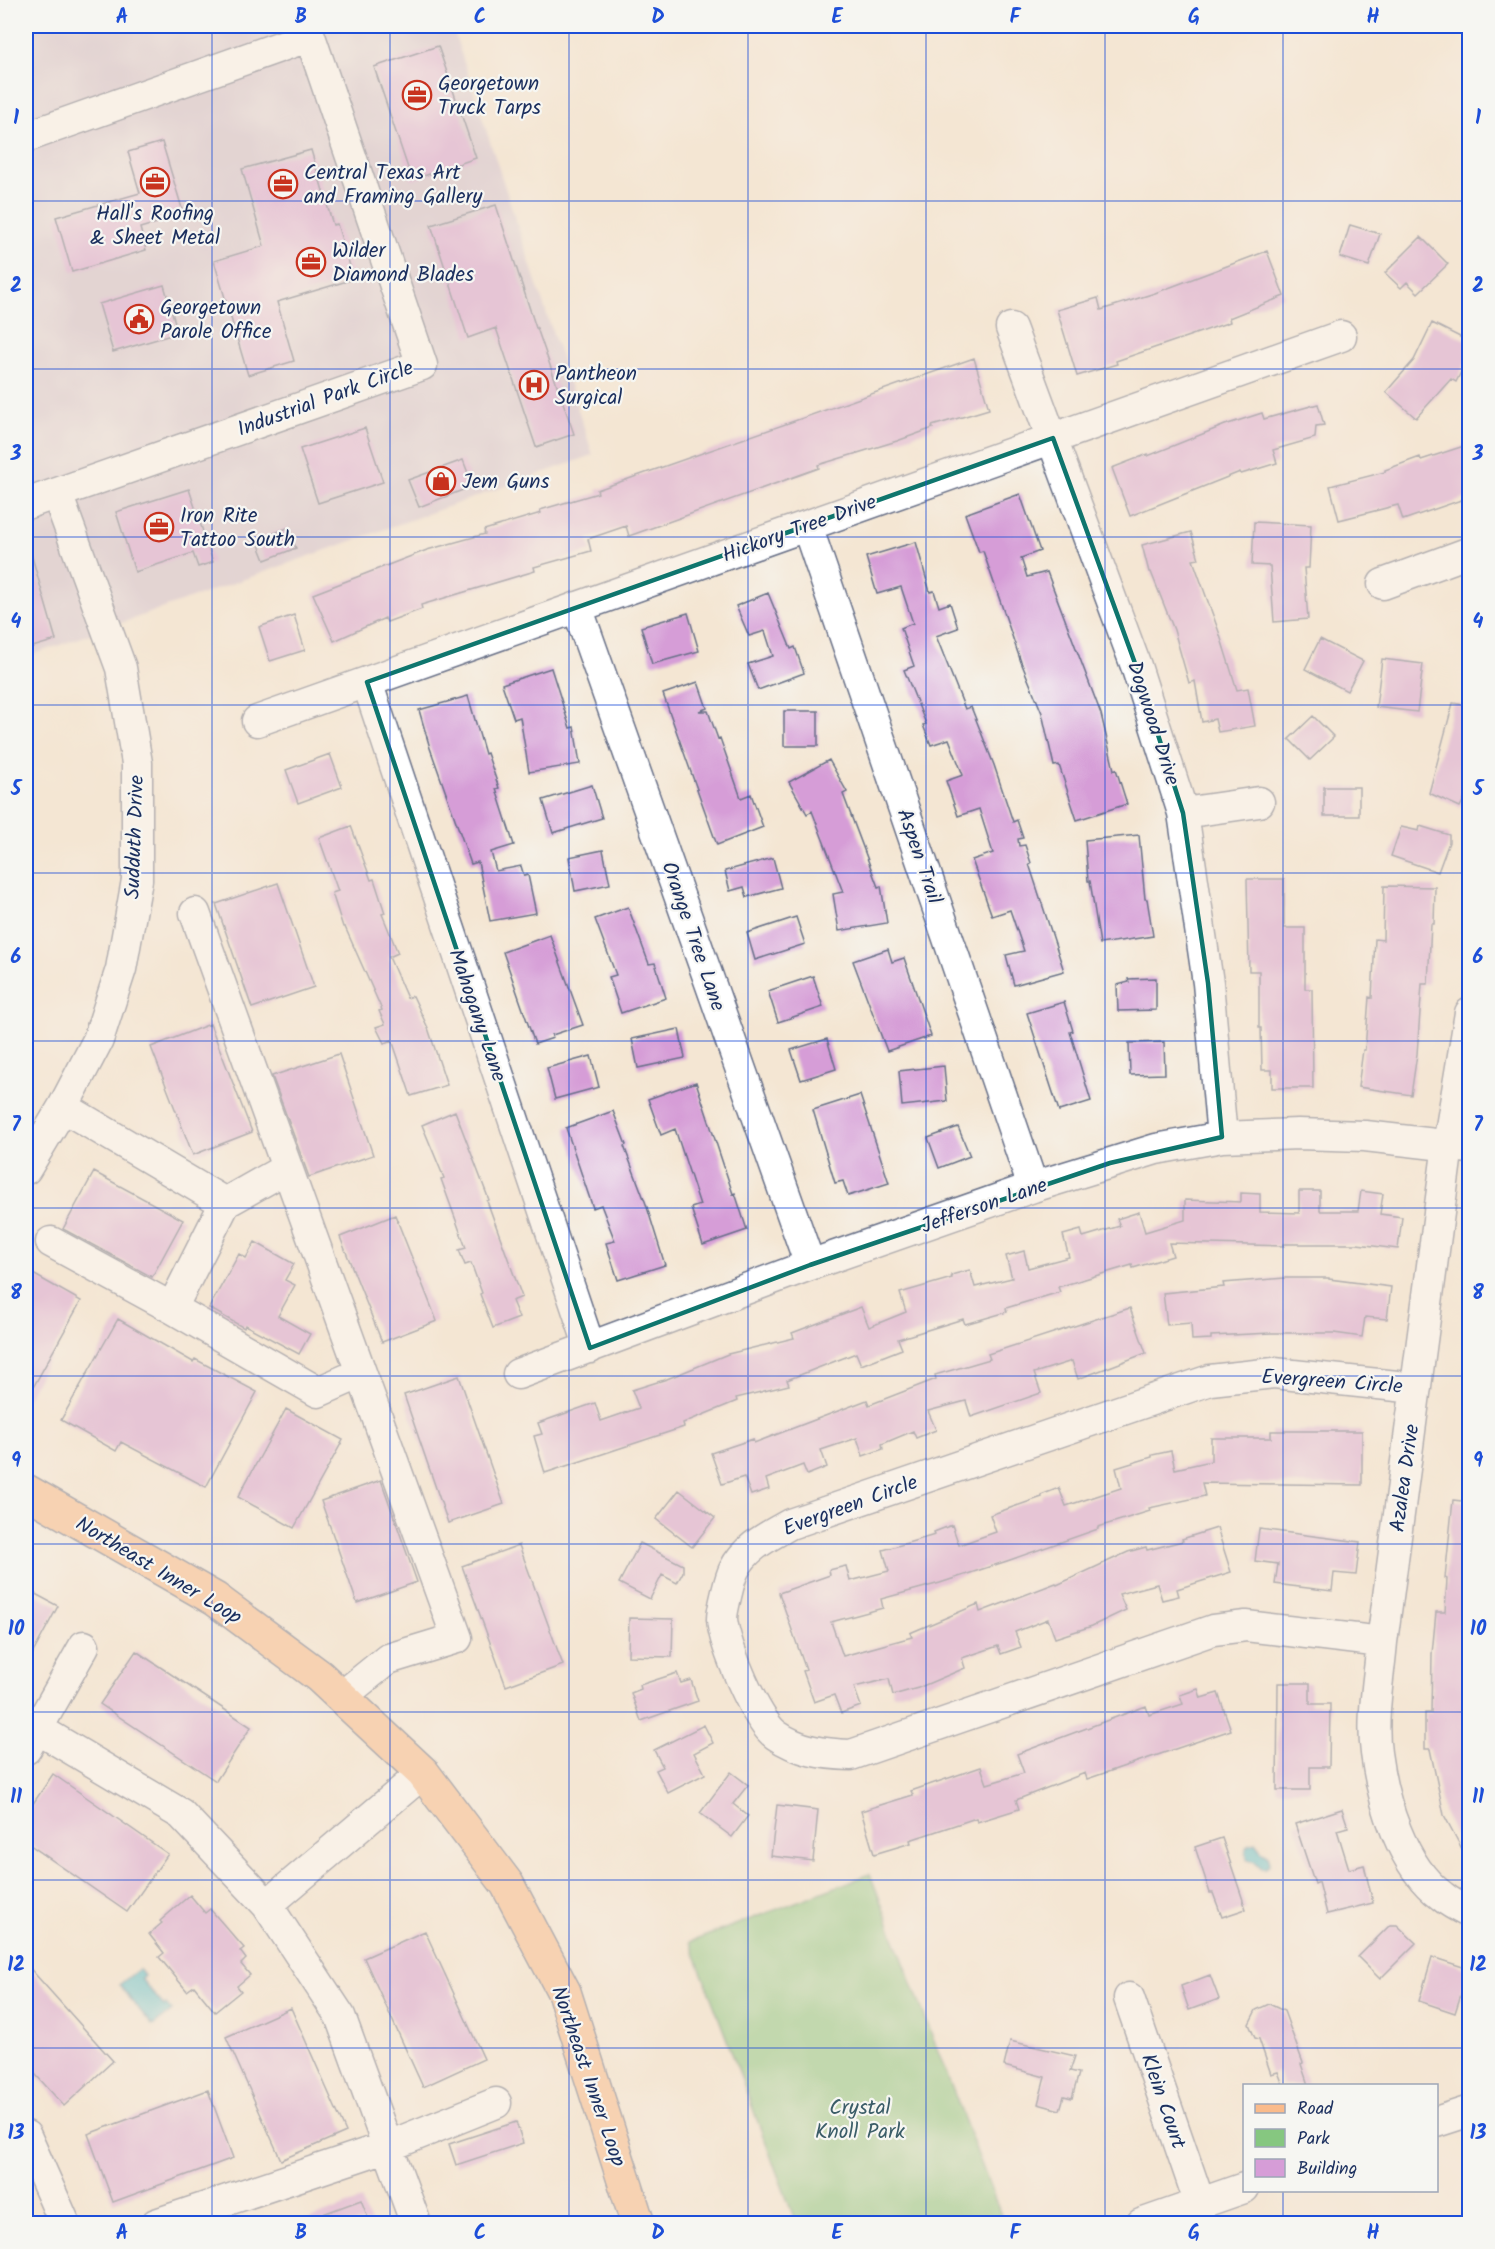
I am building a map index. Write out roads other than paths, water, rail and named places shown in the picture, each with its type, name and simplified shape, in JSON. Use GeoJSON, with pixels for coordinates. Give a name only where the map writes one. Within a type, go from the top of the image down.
{"type":"FeatureCollection","features":[{"type":"Feature","properties":{"kind":"main road","name":"Northeast Inner Loop"},"geometry":{"type":"LineString","coordinates":[[26,1491],[215,1599],[319,1676],[423,1773],[507,1884],[564,1992],[638,2223]]}},
{"type":"Feature","properties":{"kind":"street","name":"Industrial Park Circle"},"geometry":{"type":"LineString","coordinates":[[26,137],[310,36],[422,365],[26,504]]}},
{"type":"Feature","properties":{"kind":"street","name":"Dogwood Drive"},"geometry":{"type":"LineString","coordinates":[[1011,328],[1136,666],[1183,813],[1208,983],[1222,1137]]}},
{"type":"Feature","properties":{"kind":"street","name":"Hickory Tree Drive"},"geometry":{"type":"LineString","coordinates":[[257,721],[1341,336]]}},
{"type":"Feature","properties":{"kind":"street","name":"Sudduth Drive"},"geometry":{"type":"LineString","coordinates":[[26,1169],[63,1107],[98,1040],[122,969],[137,880],[137,763],[121,668],[57,494]]}},
{"type":"Feature","properties":{"kind":"street","name":"Aspen Trail"},"geometry":{"type":"LineString","coordinates":[[807,526],[1033,1187]]}},
{"type":"Feature","properties":{"kind":"street"},"geometry":{"type":"LineString","coordinates":[[1383,584],[1470,552]]}},
{"type":"Feature","properties":{"kind":"street","name":"Orange Tree Lane"},"geometry":{"type":"LineString","coordinates":[[577,607],[810,1266]]}},
{"type":"Feature","properties":{"kind":"street","name":"Mahogany Lane"},"geometry":{"type":"LineString","coordinates":[[367,682],[590,1348]]}},
{"type":"Feature","properties":{"kind":"street"},"geometry":{"type":"LineString","coordinates":[[1183,813],[1259,801]]}},
{"type":"Feature","properties":{"kind":"street"},"geometry":{"type":"LineString","coordinates":[[195,913],[457,1638],[388,1659],[341,1697]]}},
{"type":"Feature","properties":{"kind":"street","name":"Azalea Drive"},"geometry":{"type":"LineString","coordinates":[[1470,1013],[1459,1146],[1416,1388],[1382,1642],[1376,1706],[1376,1751],[1386,1797],[1398,1836],[1420,1874],[1441,1896],[1470,1913]]}},
{"type":"Feature","properties":{"kind":"street"},"geometry":{"type":"LineString","coordinates":[[63,1107],[225,1203]]}},
{"type":"Feature","properties":{"kind":"street","name":"Jefferson Lane"},"geometry":{"type":"LineString","coordinates":[[518,1374],[810,1266],[1033,1187],[1156,1149],[1222,1137],[1298,1134],[1365,1136],[1459,1146]]}},
{"type":"Feature","properties":{"kind":"street"},"geometry":{"type":"LineString","coordinates":[[172,1308],[225,1203],[287,1168]]}},
{"type":"Feature","properties":{"kind":"street"},"geometry":{"type":"LineString","coordinates":[[51,1242],[318,1392],[361,1373]]}},
{"type":"Feature","properties":{"kind":"street","name":"Evergreen Circle"},"geometry":{"type":"LineString","coordinates":[[1382,1642],[1246,1626],[1213,1630],[850,1755],[820,1754],[795,1746],[774,1734],[757,1714],[733,1657],[722,1618],[734,1570],[755,1544],[790,1524],[1210,1380],[1274,1373],[1416,1388]]}},
{"type":"Feature","properties":{"kind":"street"},"geometry":{"type":"LineString","coordinates":[[84,1646],[29,1733],[181,1814],[267,1905],[340,2016],[416,2223]]}},
{"type":"Feature","properties":{"kind":"street"},"geometry":{"type":"LineString","coordinates":[[267,1905],[423,1773]]}},
{"type":"Feature","properties":{"kind":"street","name":"Klein Court"},"geometry":{"type":"LineString","coordinates":[[1129,1998],[1189,2212]]}},
{"type":"Feature","properties":{"kind":"street"},"geometry":{"type":"LineString","coordinates":[[156,2223],[389,2146],[496,2103]]}},
{"type":"Feature","properties":{"kind":"street"},"geometry":{"type":"LineString","coordinates":[[1438,2122],[1470,2111]]}},
{"type":"Feature","properties":{"kind":"street"},"geometry":{"type":"LineString","coordinates":[[26,2136],[65,2223]]}},
{"type":"Feature","properties":{"kind":"street"},"geometry":{"type":"LineString","coordinates":[[1141,2223],[1189,2212],[1243,2189]]}},
{"type":"Feature","properties":{"kind":"water"},"geometry":{"type":"Polygon","coordinates":[[[1255,1843],[1261,1851],[1268,1855],[1270,1863],[1266,1868],[1247,1859],[1246,1848],[1255,1843]]]}},
{"type":"Feature","properties":{"kind":"water"},"geometry":{"type":"Polygon","coordinates":[[[139,1969],[144,1976],[141,1979],[164,2006],[166,2004],[172,2011],[153,2026],[119,1985],[139,1969]]]}},
{"type":"Feature","properties":{"kind":"place","name":"Georgetown Truck Tarps"},"geometry":{"type":"Point","coordinates":[417,95]}},
{"type":"Feature","properties":{"kind":"place","name":"Hall's Roofing & Sheet Metal"},"geometry":{"type":"Point","coordinates":[155,182]}},
{"type":"Feature","properties":{"kind":"place","name":"Central Texas Art and Framing Gallery"},"geometry":{"type":"Point","coordinates":[283,184]}},
{"type":"Feature","properties":{"kind":"place","name":"Wilder Diamond Blades"},"geometry":{"type":"Point","coordinates":[311,262]}},
{"type":"Feature","properties":{"kind":"place","name":"Georgetown Parole Office"},"geometry":{"type":"Point","coordinates":[139,319]}},
{"type":"Feature","properties":{"kind":"place","name":"Pantheon Surgical"},"geometry":{"type":"Point","coordinates":[534,385]}},
{"type":"Feature","properties":{"kind":"place","name":"Jem Guns"},"geometry":{"type":"Point","coordinates":[441,481]}},
{"type":"Feature","properties":{"kind":"place","name":"Iron Rite Tattoo South"},"geometry":{"type":"Point","coordinates":[159,527]}},
{"type":"Feature","properties":{"kind":"park label","name":"Crystal Knoll Park"},"geometry":{"type":"Point","coordinates":[860,2119]}}]}
